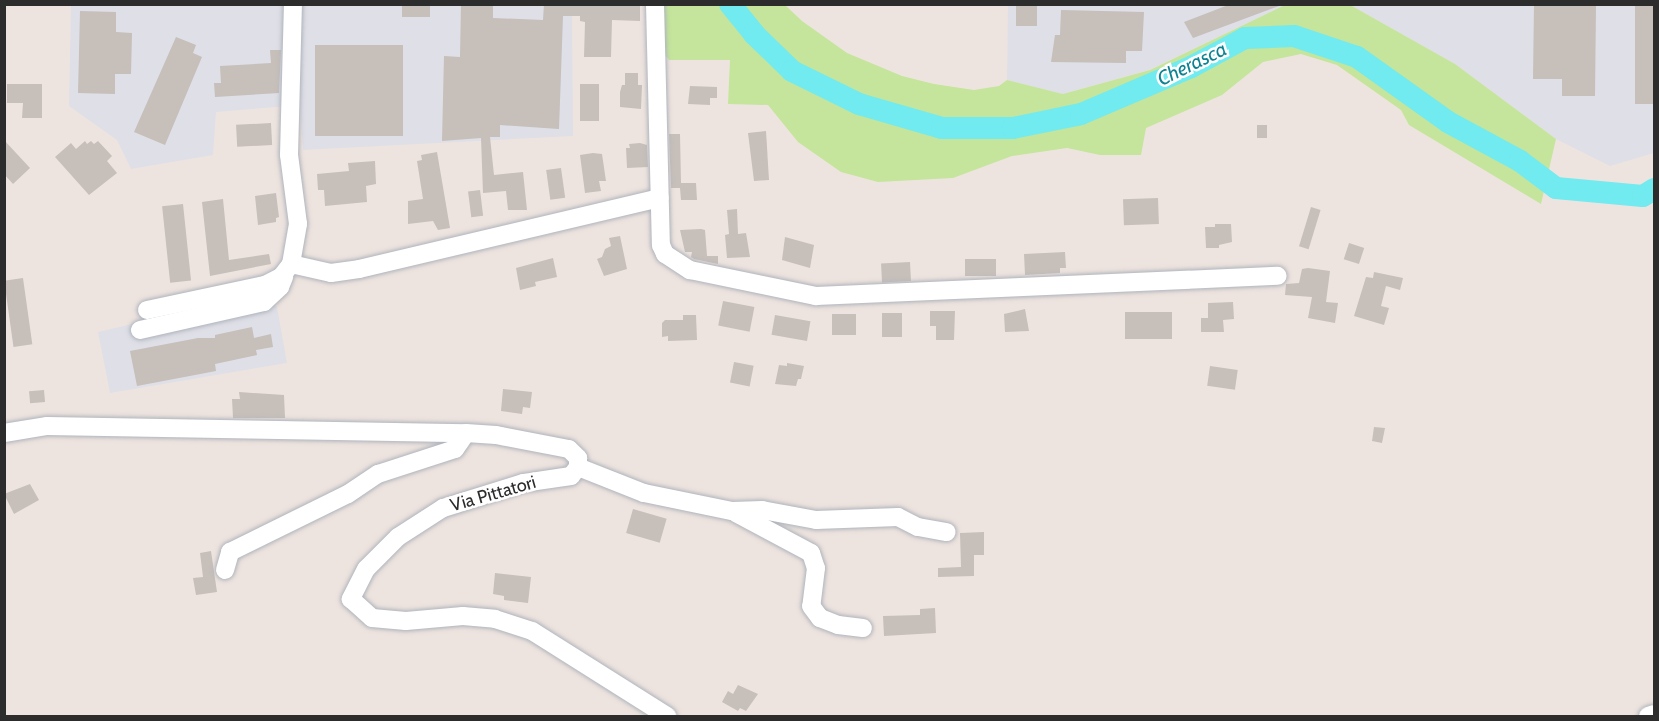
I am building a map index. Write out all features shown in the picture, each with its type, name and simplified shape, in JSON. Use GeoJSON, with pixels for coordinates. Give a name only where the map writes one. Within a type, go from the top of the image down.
{"type":"FeatureCollection","features":[{"type":"Feature","properties":{"kind":"street"},"geometry":{"type":"LineString","coordinates":[[140,330],[264,302],[280,287],[289,268],[298,224],[289,155],[293,4]]}},
{"type":"Feature","properties":{"kind":"street"},"geometry":{"type":"LineString","coordinates":[[655,4],[661,245],[664,254],[690,270],[816,296],[1278,276]]}},
{"type":"Feature","properties":{"kind":"street"},"geometry":{"type":"LineString","coordinates":[[147,310],[265,285],[289,268],[331,273],[359,269],[660,198]]}},
{"type":"Feature","properties":{"kind":"street"},"geometry":{"type":"LineString","coordinates":[[4,433],[47,426],[496,435],[569,448],[578,458],[578,467],[644,493],[733,511],[762,510],[816,520],[898,517],[918,527],[947,532]]}},
{"type":"Feature","properties":{"kind":"street"},"geometry":{"type":"LineString","coordinates":[[225,570],[230,552],[348,494],[378,474],[455,448],[466,433]]}},
{"type":"Feature","properties":{"kind":"street","name":"Via Pittatori"},"geometry":{"type":"LineString","coordinates":[[578,467],[571,476],[523,483],[443,508],[398,537],[366,569],[351,599],[372,618],[406,621],[463,616],[495,619],[532,631],[667,717]]}},
{"type":"Feature","properties":{"kind":"street"},"geometry":{"type":"LineString","coordinates":[[733,511],[811,554],[816,568],[811,606],[820,618],[838,625],[863,628]]}},
{"type":"Feature","properties":{"kind":"street"},"geometry":{"type":"LineString","coordinates":[[1648,717],[1654,714]]}},
{"type":"Feature","properties":{"kind":"shaded area"},"geometry":{"type":"Polygon","coordinates":[[[71,5],[572,5],[573,136],[303,150],[300,105],[216,112],[213,155],[131,169],[117,140],[69,106],[71,5]]]}},
{"type":"Feature","properties":{"kind":"shaded area"},"geometry":{"type":"Polygon","coordinates":[[[1008,5],[1285,5],[1149,70],[1063,94],[1007,80],[1008,5]]]}},
{"type":"Feature","properties":{"kind":"shaded area"},"geometry":{"type":"Polygon","coordinates":[[[1339,5],[1654,5],[1654,153],[1610,166],[1556,139],[1455,64],[1352,6],[1339,5]]]}},
{"type":"Feature","properties":{"kind":"shaded area"},"geometry":{"type":"Polygon","coordinates":[[[261,294],[277,307],[287,363],[110,393],[98,332],[261,294]]]}},
{"type":"Feature","properties":{"kind":"green space"},"geometry":{"type":"Polygon","coordinates":[[[1339,4],[1352,6],[1455,64],[1556,139],[1541,204],[1409,125],[1401,110],[1337,65],[1301,54],[1263,62],[1222,95],[1146,128],[1141,155],[1100,155],[1067,148],[1012,156],[953,178],[878,182],[841,172],[798,142],[768,105],[728,104],[730,60],[669,60],[662,51],[661,5],[785,5],[802,21],[847,53],[902,76],[974,90],[999,86],[1007,80],[1063,94],[1150,70],[1285,5],[1339,4]]]}},
{"type":"Feature","properties":{"kind":"building"},"geometry":{"type":"Polygon","coordinates":[[[402,4],[430,4],[430,17],[402,17],[402,4]]]}},
{"type":"Feature","properties":{"kind":"building"},"geometry":{"type":"Polygon","coordinates":[[[461,4],[493,4],[493,18],[543,20],[544,4],[640,4],[640,21],[612,20],[611,57],[584,57],[585,22],[580,21],[580,16],[563,16],[559,129],[500,125],[500,137],[490,137],[494,175],[523,172],[527,210],[508,210],[506,191],[483,193],[481,138],[442,141],[444,56],[460,57],[461,4]]]}},
{"type":"Feature","properties":{"kind":"building"},"geometry":{"type":"Polygon","coordinates":[[[1016,4],[1037,4],[1037,26],[1016,26],[1016,4]]]}},
{"type":"Feature","properties":{"kind":"building"},"geometry":{"type":"Polygon","coordinates":[[[1231,4],[1279,6],[1193,38],[1184,22],[1231,4]]]}},
{"type":"Feature","properties":{"kind":"building"},"geometry":{"type":"Polygon","coordinates":[[[1534,4],[1596,4],[1595,96],[1562,96],[1562,79],[1533,79],[1534,4]]]}},
{"type":"Feature","properties":{"kind":"building"},"geometry":{"type":"Polygon","coordinates":[[[1635,5],[1654,5],[1654,104],[1635,104],[1635,5]]]}},
{"type":"Feature","properties":{"kind":"building"},"geometry":{"type":"Polygon","coordinates":[[[1061,10],[1144,12],[1142,51],[1126,51],[1126,63],[1051,62],[1055,35],[1060,35],[1061,10]]]}},
{"type":"Feature","properties":{"kind":"building"},"geometry":{"type":"Polygon","coordinates":[[[80,11],[116,12],[116,32],[132,33],[131,74],[115,74],[115,94],[78,93],[80,11]]]}},
{"type":"Feature","properties":{"kind":"building"},"geometry":{"type":"Polygon","coordinates":[[[176,37],[196,45],[193,53],[202,57],[165,145],[134,132],[176,37]]]}},
{"type":"Feature","properties":{"kind":"building"},"geometry":{"type":"Polygon","coordinates":[[[315,45],[403,45],[403,136],[315,136],[315,45]]]}},
{"type":"Feature","properties":{"kind":"building"},"geometry":{"type":"Polygon","coordinates":[[[270,50],[281,50],[279,93],[215,97],[214,83],[221,83],[220,66],[271,63],[270,50]]]}},
{"type":"Feature","properties":{"kind":"building"},"geometry":{"type":"Polygon","coordinates":[[[625,73],[638,73],[638,85],[642,85],[641,109],[620,107],[620,92],[622,85],[625,85],[625,73]]]}},
{"type":"Feature","properties":{"kind":"building"},"geometry":{"type":"Polygon","coordinates":[[[7,84],[42,84],[42,118],[22,118],[23,103],[7,103],[7,84]]]}},
{"type":"Feature","properties":{"kind":"building"},"geometry":{"type":"Polygon","coordinates":[[[580,84],[599,84],[599,121],[580,121],[580,84]]]}},
{"type":"Feature","properties":{"kind":"building"},"geometry":{"type":"Polygon","coordinates":[[[690,86],[717,87],[717,98],[710,98],[710,105],[688,104],[690,86]]]}},
{"type":"Feature","properties":{"kind":"building"},"geometry":{"type":"Polygon","coordinates":[[[271,123],[272,145],[237,147],[236,125],[271,123]]]}},
{"type":"Feature","properties":{"kind":"building"},"geometry":{"type":"Polygon","coordinates":[[[1257,125],[1267,125],[1267,138],[1257,138],[1257,125]]]}},
{"type":"Feature","properties":{"kind":"building"},"geometry":{"type":"Polygon","coordinates":[[[766,131],[769,180],[754,181],[748,133],[766,131]]]}},
{"type":"Feature","properties":{"kind":"building"},"geometry":{"type":"Polygon","coordinates":[[[669,134],[680,134],[681,183],[696,183],[697,200],[681,200],[680,188],[671,188],[669,134]]]}},
{"type":"Feature","properties":{"kind":"building"},"geometry":{"type":"Polygon","coordinates":[[[4,140],[30,168],[13,184],[4,174],[4,140]]]}},
{"type":"Feature","properties":{"kind":"building"},"geometry":{"type":"Polygon","coordinates":[[[85,141],[87,144],[91,141],[94,144],[98,141],[112,156],[107,161],[117,173],[89,195],[55,157],[71,143],[76,149],[85,141]]]}},
{"type":"Feature","properties":{"kind":"building"},"geometry":{"type":"Polygon","coordinates":[[[629,144],[647,145],[648,167],[627,168],[626,148],[630,148],[629,144]]]}},
{"type":"Feature","properties":{"kind":"building"},"geometry":{"type":"Polygon","coordinates":[[[437,152],[450,228],[438,230],[433,221],[408,224],[408,201],[423,199],[417,161],[422,160],[421,155],[437,152]]]}},
{"type":"Feature","properties":{"kind":"building"},"geometry":{"type":"Polygon","coordinates":[[[602,154],[606,181],[599,181],[601,191],[585,193],[580,155],[602,154]]]}},
{"type":"Feature","properties":{"kind":"building"},"geometry":{"type":"Polygon","coordinates":[[[375,161],[376,184],[366,186],[367,202],[325,206],[324,190],[318,190],[317,174],[349,171],[348,163],[375,161]]]}},
{"type":"Feature","properties":{"kind":"building"},"geometry":{"type":"Polygon","coordinates":[[[561,168],[565,198],[550,200],[546,170],[561,168]]]}},
{"type":"Feature","properties":{"kind":"building"},"geometry":{"type":"Polygon","coordinates":[[[480,190],[483,216],[471,217],[468,191],[480,190]]]}},
{"type":"Feature","properties":{"kind":"building"},"geometry":{"type":"Polygon","coordinates":[[[276,193],[279,217],[276,218],[276,222],[258,225],[255,196],[276,193]]]}},
{"type":"Feature","properties":{"kind":"building"},"geometry":{"type":"Polygon","coordinates":[[[1158,198],[1159,224],[1124,225],[1123,199],[1158,198]]]}},
{"type":"Feature","properties":{"kind":"building"},"geometry":{"type":"Polygon","coordinates":[[[223,199],[229,260],[269,254],[271,264],[210,276],[202,202],[223,199]]]}},
{"type":"Feature","properties":{"kind":"building"},"geometry":{"type":"Polygon","coordinates":[[[183,204],[191,281],[170,283],[162,206],[183,204]]]}},
{"type":"Feature","properties":{"kind":"building"},"geometry":{"type":"Polygon","coordinates":[[[1311,207],[1321,210],[1309,249],[1299,246],[1311,207]]]}},
{"type":"Feature","properties":{"kind":"building"},"geometry":{"type":"Polygon","coordinates":[[[737,209],[738,234],[746,233],[750,257],[727,258],[725,235],[729,234],[727,210],[737,209]]]}},
{"type":"Feature","properties":{"kind":"building"},"geometry":{"type":"Polygon","coordinates":[[[1215,224],[1231,224],[1232,242],[1219,245],[1219,248],[1206,248],[1205,227],[1215,227],[1215,224]]]}},
{"type":"Feature","properties":{"kind":"building"},"geometry":{"type":"Polygon","coordinates":[[[680,230],[705,230],[707,256],[718,256],[718,264],[694,259],[691,257],[692,252],[685,252],[680,230]]]}},
{"type":"Feature","properties":{"kind":"building"},"geometry":{"type":"Polygon","coordinates":[[[620,236],[627,269],[604,276],[597,259],[602,257],[605,249],[611,246],[609,238],[620,236]]]}},
{"type":"Feature","properties":{"kind":"building"},"geometry":{"type":"Polygon","coordinates":[[[785,237],[814,245],[810,268],[782,260],[785,237]]]}},
{"type":"Feature","properties":{"kind":"building"},"geometry":{"type":"Polygon","coordinates":[[[1349,243],[1364,248],[1359,264],[1344,259],[1349,243]]]}},
{"type":"Feature","properties":{"kind":"building"},"geometry":{"type":"Polygon","coordinates":[[[1065,252],[1066,268],[1060,268],[1060,273],[1025,275],[1024,254],[1065,252]]]}},
{"type":"Feature","properties":{"kind":"building"},"geometry":{"type":"Polygon","coordinates":[[[553,258],[557,277],[535,282],[536,286],[520,290],[516,268],[553,258]]]}},
{"type":"Feature","properties":{"kind":"building"},"geometry":{"type":"Polygon","coordinates":[[[965,259],[996,259],[996,276],[965,276],[965,259]]]}},
{"type":"Feature","properties":{"kind":"building"},"geometry":{"type":"Polygon","coordinates":[[[910,262],[911,281],[882,282],[881,264],[910,262]]]}},
{"type":"Feature","properties":{"kind":"building"},"geometry":{"type":"Polygon","coordinates":[[[1302,269],[1330,271],[1326,302],[1338,303],[1335,323],[1308,318],[1312,297],[1285,295],[1286,284],[1299,283],[1302,269]]]}},
{"type":"Feature","properties":{"kind":"building"},"geometry":{"type":"Polygon","coordinates":[[[1374,272],[1403,278],[1400,290],[1386,286],[1381,306],[1389,308],[1384,325],[1354,316],[1366,277],[1373,278],[1374,272]]]}},
{"type":"Feature","properties":{"kind":"building"},"geometry":{"type":"Polygon","coordinates":[[[23,278],[32,344],[14,347],[4,281],[23,278]]]}},
{"type":"Feature","properties":{"kind":"building"},"geometry":{"type":"Polygon","coordinates":[[[723,301],[754,307],[750,332],[718,326],[723,301]]]}},
{"type":"Feature","properties":{"kind":"building"},"geometry":{"type":"Polygon","coordinates":[[[1233,302],[1234,319],[1223,320],[1224,332],[1201,332],[1201,318],[1208,318],[1208,303],[1233,302]]]}},
{"type":"Feature","properties":{"kind":"building"},"geometry":{"type":"Polygon","coordinates":[[[1025,309],[1029,331],[1005,332],[1004,314],[1025,309]]]}},
{"type":"Feature","properties":{"kind":"building"},"geometry":{"type":"Polygon","coordinates":[[[930,311],[955,311],[954,340],[936,340],[936,326],[930,326],[930,311]]]}},
{"type":"Feature","properties":{"kind":"building"},"geometry":{"type":"Polygon","coordinates":[[[1125,312],[1172,312],[1172,339],[1125,339],[1125,312]]]}},
{"type":"Feature","properties":{"kind":"building"},"geometry":{"type":"Polygon","coordinates":[[[882,313],[902,313],[902,337],[882,337],[882,313]]]}},
{"type":"Feature","properties":{"kind":"building"},"geometry":{"type":"Polygon","coordinates":[[[832,314],[856,314],[856,335],[832,335],[832,314]]]}},
{"type":"Feature","properties":{"kind":"building"},"geometry":{"type":"Polygon","coordinates":[[[683,315],[696,315],[697,340],[668,341],[668,336],[662,337],[662,323],[665,320],[683,320],[683,315]]]}},
{"type":"Feature","properties":{"kind":"building"},"geometry":{"type":"Polygon","coordinates":[[[775,315],[810,321],[807,341],[772,335],[775,315]]]}},
{"type":"Feature","properties":{"kind":"building"},"geometry":{"type":"Polygon","coordinates":[[[252,327],[254,338],[271,334],[273,347],[256,350],[257,355],[215,364],[216,371],[137,386],[130,351],[198,338],[215,338],[215,335],[252,327]]]}},
{"type":"Feature","properties":{"kind":"building"},"geometry":{"type":"Polygon","coordinates":[[[734,362],[754,366],[750,386],[730,383],[734,362]]]}},
{"type":"Feature","properties":{"kind":"building"},"geometry":{"type":"Polygon","coordinates":[[[787,363],[804,366],[801,379],[798,379],[796,386],[775,384],[779,365],[787,366],[787,363]]]}},
{"type":"Feature","properties":{"kind":"building"},"geometry":{"type":"Polygon","coordinates":[[[1210,366],[1238,370],[1235,390],[1207,386],[1210,366]]]}},
{"type":"Feature","properties":{"kind":"building"},"geometry":{"type":"Polygon","coordinates":[[[503,389],[532,392],[530,408],[523,407],[522,414],[501,411],[503,389]]]}},
{"type":"Feature","properties":{"kind":"building"},"geometry":{"type":"Polygon","coordinates":[[[44,390],[45,402],[30,403],[29,391],[44,390]]]}},
{"type":"Feature","properties":{"kind":"building"},"geometry":{"type":"Polygon","coordinates":[[[239,392],[284,395],[285,418],[233,418],[232,399],[240,399],[239,392]]]}},
{"type":"Feature","properties":{"kind":"building"},"geometry":{"type":"Polygon","coordinates":[[[1374,427],[1385,428],[1382,443],[1372,441],[1374,427]]]}},
{"type":"Feature","properties":{"kind":"building"},"geometry":{"type":"Polygon","coordinates":[[[30,484],[39,500],[14,514],[4,494],[30,484]]]}},
{"type":"Feature","properties":{"kind":"building"},"geometry":{"type":"Polygon","coordinates":[[[633,509],[667,519],[660,543],[626,533],[633,509]]]}},
{"type":"Feature","properties":{"kind":"building"},"geometry":{"type":"Polygon","coordinates":[[[984,532],[984,555],[974,555],[974,576],[938,577],[938,568],[961,567],[960,533],[984,532]]]}},
{"type":"Feature","properties":{"kind":"building"},"geometry":{"type":"Polygon","coordinates":[[[211,551],[217,592],[196,595],[193,578],[203,577],[200,553],[211,551]]]}},
{"type":"Feature","properties":{"kind":"building"},"geometry":{"type":"Polygon","coordinates":[[[495,573],[531,577],[528,603],[504,600],[504,596],[493,594],[495,573]]]}},
{"type":"Feature","properties":{"kind":"building"},"geometry":{"type":"Polygon","coordinates":[[[935,608],[936,633],[884,636],[883,616],[920,615],[920,609],[935,608]]]}},
{"type":"Feature","properties":{"kind":"building"},"geometry":{"type":"Polygon","coordinates":[[[738,685],[758,694],[746,711],[740,708],[738,711],[722,702],[728,691],[733,694],[738,685]]]}},
{"type":"Feature","properties":{"kind":"waterway","name":"Cherasca"},"geometry":{"type":"LineString","coordinates":[[730,4],[754,34],[792,71],[859,104],[942,128],[1013,128],[1081,114],[1191,67],[1245,38],[1294,36],[1357,57],[1448,122],[1520,161],[1556,188],[1643,196],[1654,189]]}}]}
